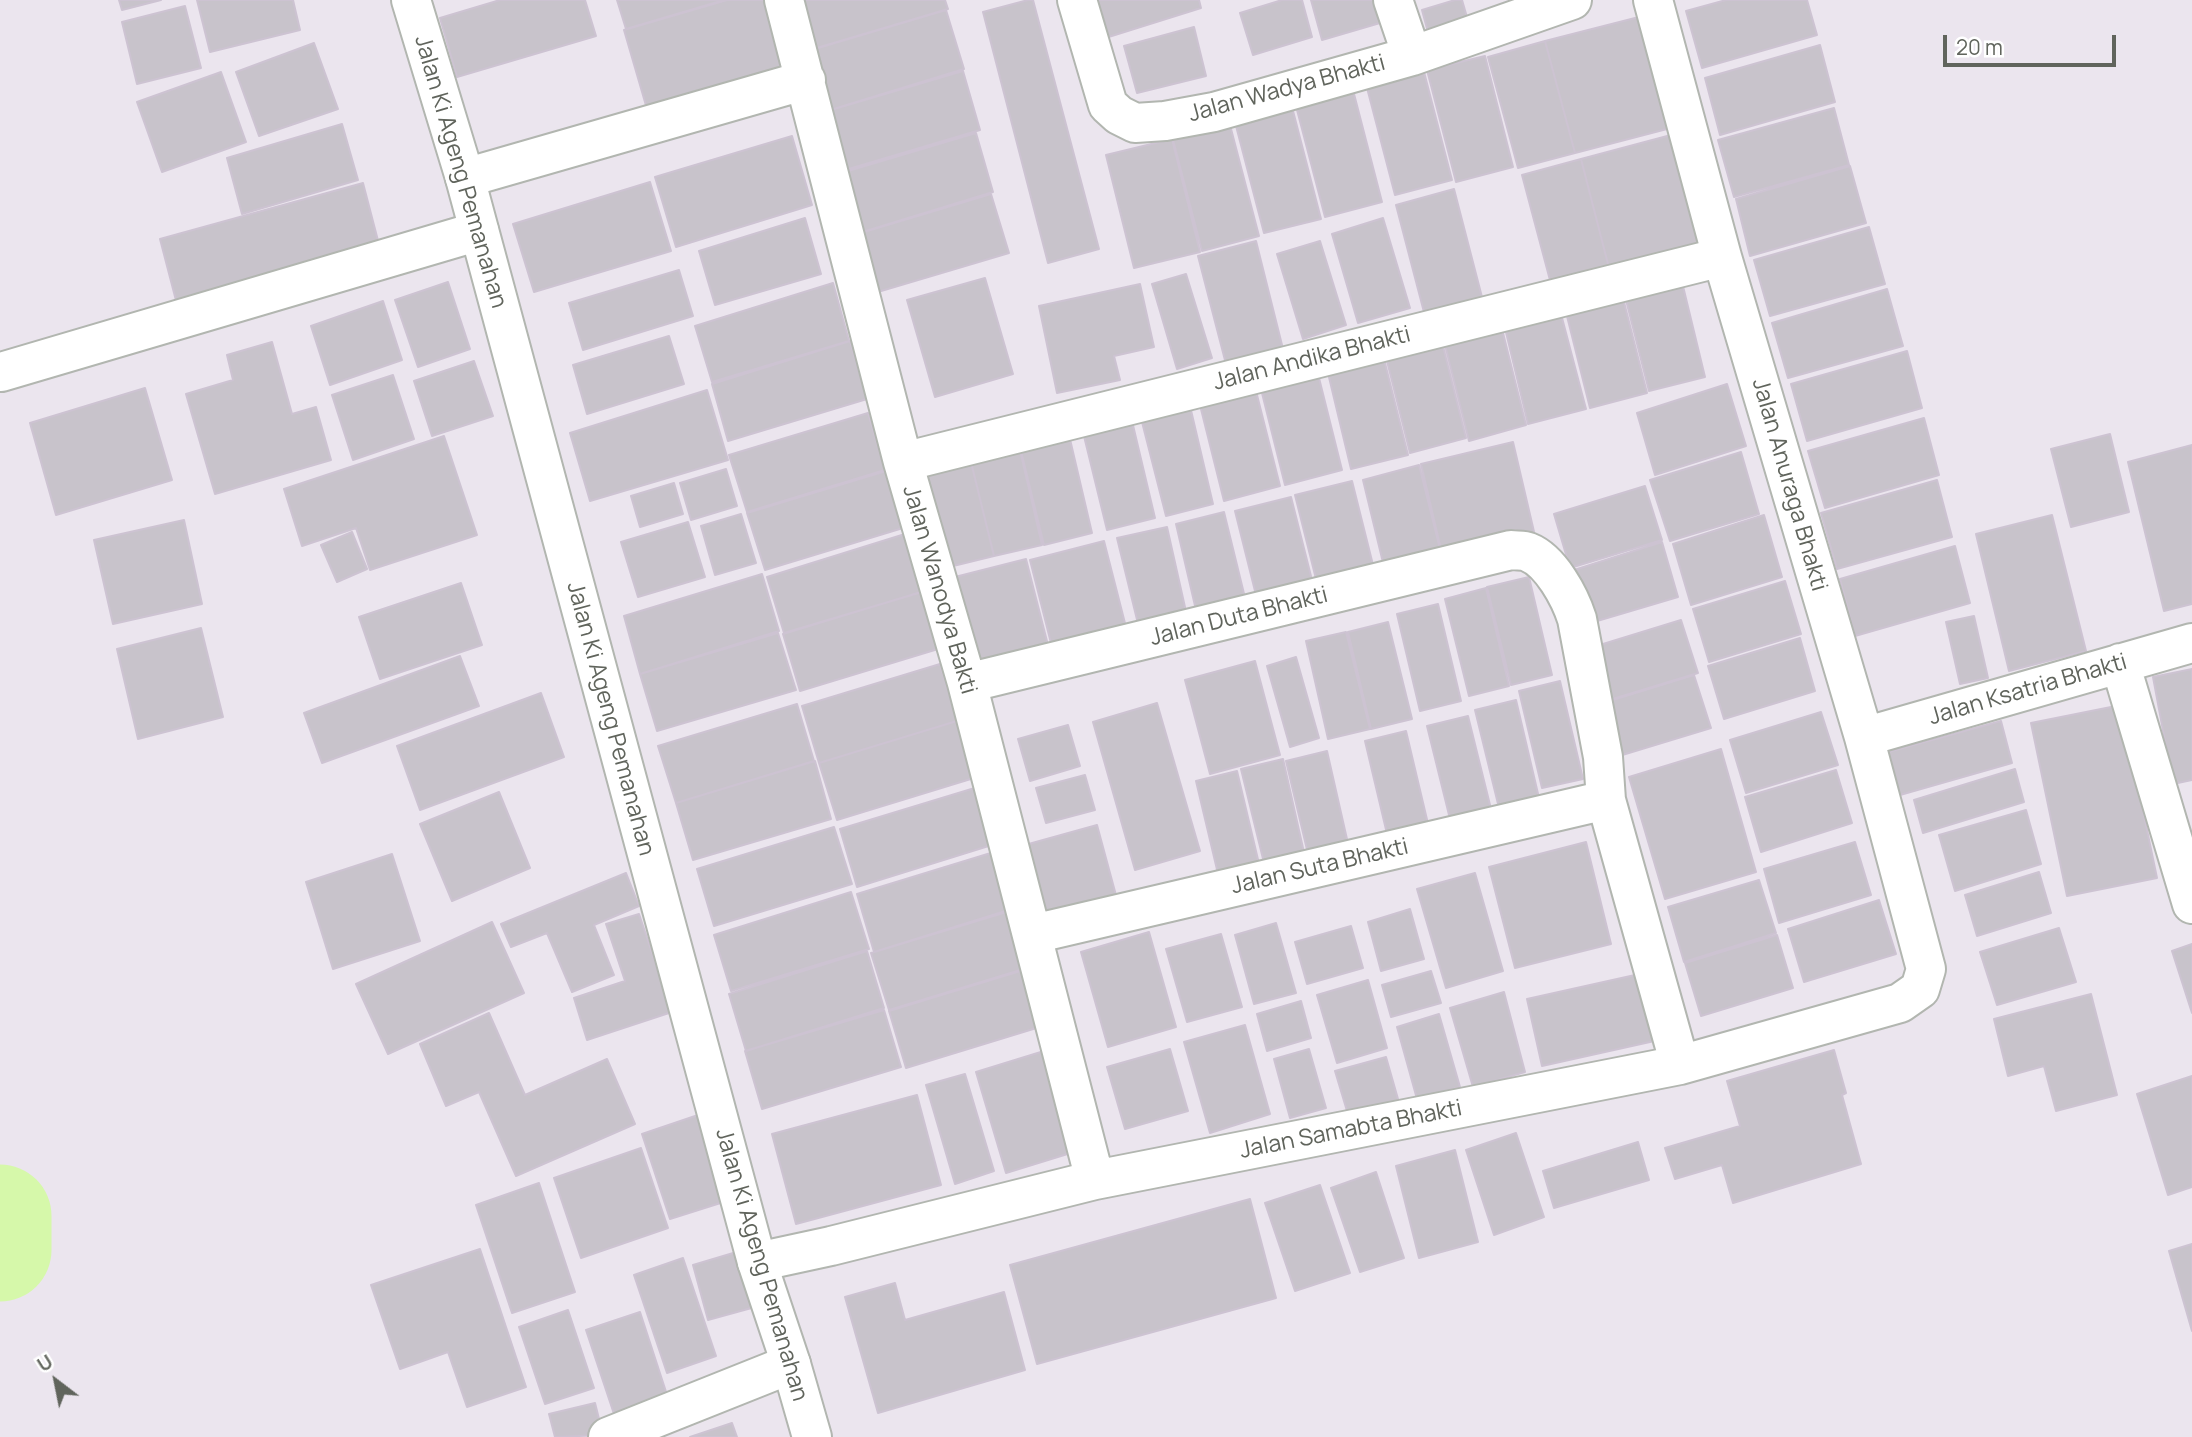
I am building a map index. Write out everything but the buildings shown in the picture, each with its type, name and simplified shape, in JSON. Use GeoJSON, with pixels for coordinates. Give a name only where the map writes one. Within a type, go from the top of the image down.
{"type":"FeatureCollection","features":[{"type":"Feature","properties":{"kind":"street","name":"Jalan Ki Ageng Pemanahan"},"geometry":{"type":"LineString","coordinates":[[411,0],[465,178],[757,1262],[812,1437]]}},
{"type":"Feature","properties":{"kind":"street","name":"Jalan Wanodya Bakti"},"geometry":{"type":"LineString","coordinates":[[784,0],[903,462],[967,683],[1095,1180]]}},
{"type":"Feature","properties":{"kind":"street","name":"Jalan Wadya Bhakti"},"geometry":{"type":"LineString","coordinates":[[1077,0],[1108,104],[1119,115],[1135,123],[1165,121],[1214,112],[1412,56],[1572,0]]}},
{"type":"Feature","properties":{"kind":"street"},"geometry":{"type":"LineString","coordinates":[[1392,0],[1412,56]]}},
{"type":"Feature","properties":{"kind":"street","name":"Jalan Anuraga Bhakti"},"geometry":{"type":"LineString","coordinates":[[1653,0],[1722,257],[1864,737],[1926,969]]}},
{"type":"Feature","properties":{"kind":"street"},"geometry":{"type":"LineString","coordinates":[[465,178],[806,80]]}},
{"type":"Feature","properties":{"kind":"street"},"geometry":{"type":"LineString","coordinates":[[1,372],[479,231]]}},
{"type":"Feature","properties":{"kind":"street","name":"Jalan Andika Bhakti"},"geometry":{"type":"LineString","coordinates":[[903,462],[1722,257]]}},
{"type":"Feature","properties":{"kind":"street","name":"Jalan Duta Bhakti"},"geometry":{"type":"LineString","coordinates":[[967,683],[1511,550],[1527,551],[1540,560],[1560,582],[1571,600],[1604,757],[1606,800]]}},
{"type":"Feature","properties":{"kind":"street","name":"Jalan Ksatria Bhakti"},"geometry":{"type":"LineString","coordinates":[[1864,737],[2192,643]]}},
{"type":"Feature","properties":{"kind":"street"},"geometry":{"type":"LineString","coordinates":[[2120,663],[2192,904]]}},
{"type":"Feature","properties":{"kind":"street"},"geometry":{"type":"LineString","coordinates":[[1606,800],[1680,1065]]}},
{"type":"Feature","properties":{"kind":"street","name":"Jalan Suta Bhakti"},"geometry":{"type":"LineString","coordinates":[[1033,934],[1606,800]]}},
{"type":"Feature","properties":{"kind":"street","name":"Jalan Samabta Bhakti"},"geometry":{"type":"LineString","coordinates":[[757,1262],[1095,1180],[1680,1065],[1900,1003],[1920,989],[1926,969]]}},
{"type":"Feature","properties":{"kind":"street"},"geometry":{"type":"LineString","coordinates":[[608,1437],[791,1364]]}},
{"type":"Feature","properties":{"kind":"waterway"},"geometry":{"type":"LineString","coordinates":[[0,1216],[0,1250]]}}]}
